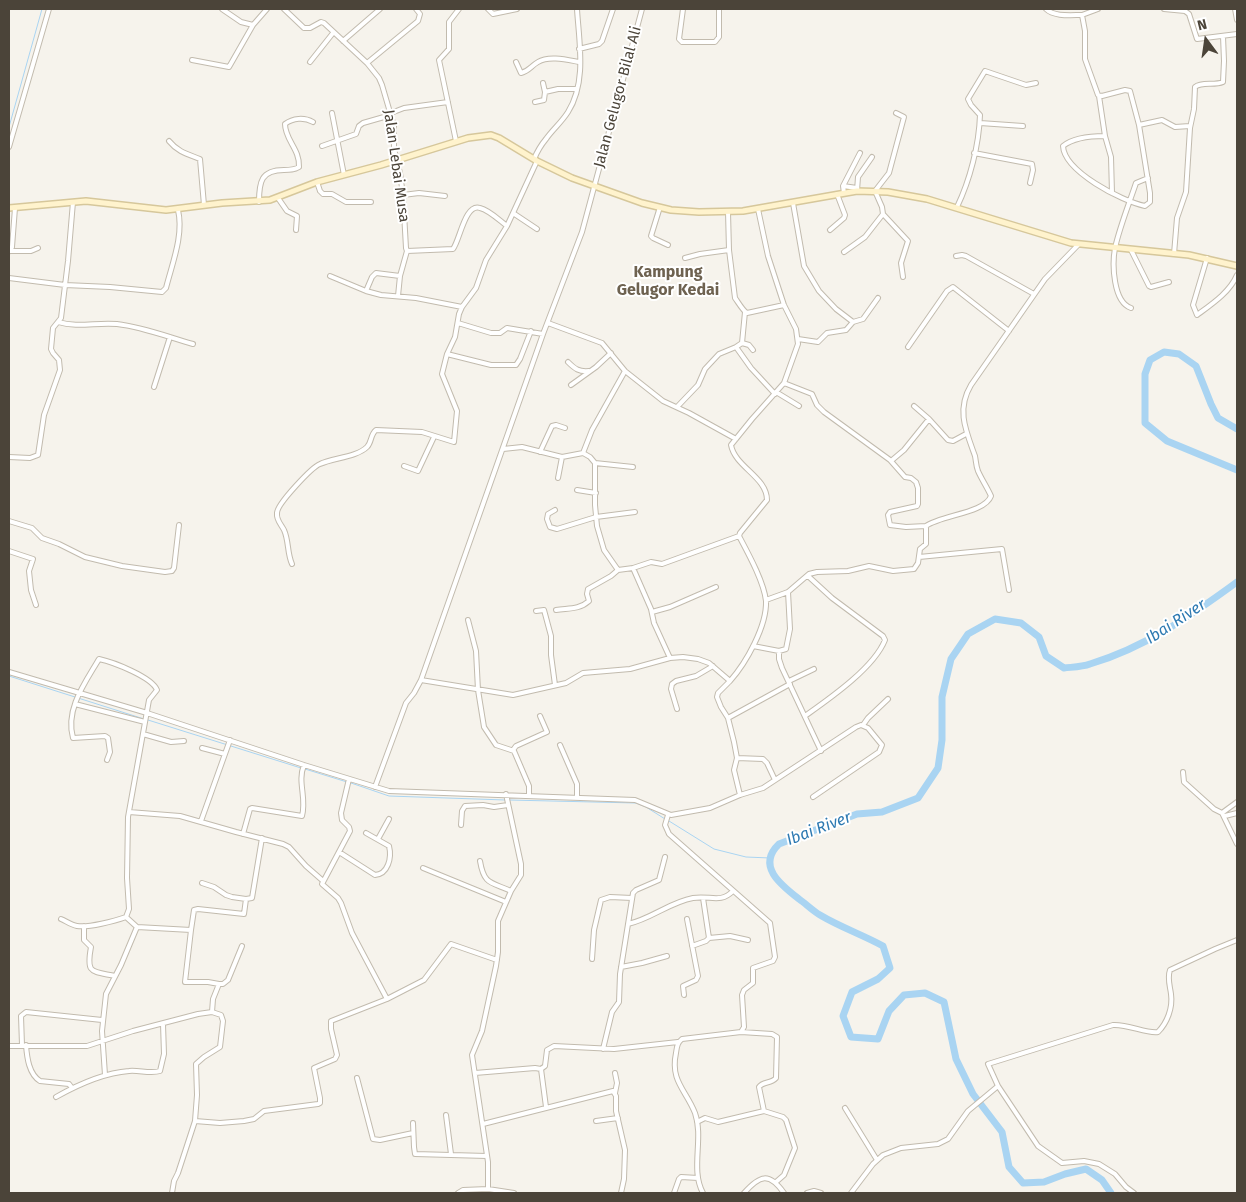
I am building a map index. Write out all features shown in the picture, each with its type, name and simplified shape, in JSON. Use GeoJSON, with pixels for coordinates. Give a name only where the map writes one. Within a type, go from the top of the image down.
{"type":"FeatureCollection","features":[{"type":"Feature","properties":{"kind":"main road"},"geometry":{"type":"LineString","coordinates":[[12,208],[73,202],[100,202],[178,210],[204,205],[259,202],[278,198],[317,182],[456,141],[491,135],[536,160],[584,182],[660,208],[728,212],[758,209],[857,190],[875,191],[927,198],[1078,245],[1207,258],[1237,266]]}},
{"type":"Feature","properties":{"kind":"street"},"geometry":{"type":"LineString","coordinates":[[9,147],[49,9]]}},
{"type":"Feature","properties":{"kind":"street"},"geometry":{"type":"LineString","coordinates":[[222,9],[241,22],[253,25]]}},
{"type":"Feature","properties":{"kind":"street"},"geometry":{"type":"LineString","coordinates":[[192,60],[229,67],[253,25],[267,9]]}},
{"type":"Feature","properties":{"kind":"street","name":"Jalan Lebai Musa"},"geometry":{"type":"LineString","coordinates":[[284,9],[304,28],[310,28],[321,22],[367,63],[379,78],[394,126],[394,149],[403,195],[407,250]]}},
{"type":"Feature","properties":{"kind":"street"},"geometry":{"type":"LineString","coordinates":[[343,41],[380,9]]}},
{"type":"Feature","properties":{"kind":"street"},"geometry":{"type":"LineString","coordinates":[[367,63],[418,21],[420,14],[416,9]]}},
{"type":"Feature","properties":{"kind":"street"},"geometry":{"type":"LineString","coordinates":[[456,141],[439,60],[449,48],[449,22],[459,9]]}},
{"type":"Feature","properties":{"kind":"street"},"geometry":{"type":"LineString","coordinates":[[488,9],[493,14],[517,9]]}},
{"type":"Feature","properties":{"kind":"street"},"geometry":{"type":"LineString","coordinates":[[292,564],[288,554],[285,532],[278,519],[277,511],[283,501],[316,466],[366,448],[372,434],[376,430],[414,431],[454,442],[457,411],[442,374],[447,354],[455,336],[462,307],[476,288],[486,260],[507,226],[546,138],[559,126],[578,90],[580,49],[577,9]]}},
{"type":"Feature","properties":{"kind":"street"},"geometry":{"type":"LineString","coordinates":[[580,49],[599,44],[602,41],[613,9]]}},
{"type":"Feature","properties":{"kind":"street","name":"Jalan Gelugor Bilal Ali"},"geometry":{"type":"LineString","coordinates":[[375,787],[406,703],[421,680],[542,334],[548,323],[582,232],[593,185],[642,9]]}},
{"type":"Feature","properties":{"kind":"street"},"geometry":{"type":"LineString","coordinates":[[683,9],[679,39],[682,42],[718,41],[720,37],[720,10]]}},
{"type":"Feature","properties":{"kind":"street"},"geometry":{"type":"LineString","coordinates":[[1046,9],[1049,12],[1082,15],[1098,9]]}},
{"type":"Feature","properties":{"kind":"street"},"geometry":{"type":"LineString","coordinates":[[1164,9],[1185,11],[1189,14],[1197,39],[1237,34]]}},
{"type":"Feature","properties":{"kind":"street"},"geometry":{"type":"LineString","coordinates":[[1235,9],[1237,20]]}},
{"type":"Feature","properties":{"kind":"street"},"geometry":{"type":"LineString","coordinates":[[1082,15],[1085,32],[1085,59],[1099,96],[1105,136],[1111,157],[1112,193]]}},
{"type":"Feature","properties":{"kind":"street"},"geometry":{"type":"LineString","coordinates":[[310,62],[333,33]]}},
{"type":"Feature","properties":{"kind":"street"},"geometry":{"type":"LineString","coordinates":[[1174,254],[1177,218],[1187,188],[1190,126],[1196,86],[1218,84],[1224,81],[1222,36]]}},
{"type":"Feature","properties":{"kind":"street"},"geometry":{"type":"LineString","coordinates":[[516,62],[521,73],[531,69],[540,60],[560,58],[579,62]]}},
{"type":"Feature","properties":{"kind":"street"},"geometry":{"type":"LineString","coordinates":[[957,207],[964,190],[980,123],[980,115],[971,105],[968,98],[983,72],[985,71],[1026,85],[1036,83]]}},
{"type":"Feature","properties":{"kind":"street"},"geometry":{"type":"LineString","coordinates":[[535,102],[544,100],[543,83]]}},
{"type":"Feature","properties":{"kind":"street"},"geometry":{"type":"LineString","coordinates":[[545,92],[558,89],[578,90]]}},
{"type":"Feature","properties":{"kind":"street"},"geometry":{"type":"LineString","coordinates":[[1099,96],[1125,90],[1130,91],[1139,125],[1148,178],[1150,197],[1148,204],[1145,206],[1129,202],[1100,187],[1066,160],[1062,146],[1065,143],[1105,136]]}},
{"type":"Feature","properties":{"kind":"street"},"geometry":{"type":"LineString","coordinates":[[322,146],[356,134],[362,123],[404,108],[448,102]]}},
{"type":"Feature","properties":{"kind":"street"},"geometry":{"type":"LineString","coordinates":[[332,113],[339,141],[344,175]]}},
{"type":"Feature","properties":{"kind":"street"},"geometry":{"type":"LineString","coordinates":[[896,113],[904,117],[902,125],[889,173],[875,191],[883,214],[908,241],[901,263],[903,277]]}},
{"type":"Feature","properties":{"kind":"street"},"geometry":{"type":"LineString","coordinates":[[259,202],[259,188],[266,174],[276,170],[294,170],[299,166],[298,153],[287,134],[285,124],[301,119],[313,122]]}},
{"type":"Feature","properties":{"kind":"street"},"geometry":{"type":"LineString","coordinates":[[1139,125],[1162,120],[1175,127],[1190,126]]}},
{"type":"Feature","properties":{"kind":"street"},"geometry":{"type":"LineString","coordinates":[[980,123],[1023,126]]}},
{"type":"Feature","properties":{"kind":"street"},"geometry":{"type":"LineString","coordinates":[[169,141],[185,155],[200,159],[204,205]]}},
{"type":"Feature","properties":{"kind":"street"},"geometry":{"type":"LineString","coordinates":[[844,193],[843,186],[860,153]]}},
{"type":"Feature","properties":{"kind":"street"},"geometry":{"type":"LineString","coordinates":[[974,153],[1032,164],[1033,170],[1030,183]]}},
{"type":"Feature","properties":{"kind":"street"},"geometry":{"type":"LineString","coordinates":[[843,186],[857,190],[858,178],[872,157]]}},
{"type":"Feature","properties":{"kind":"street"},"geometry":{"type":"LineString","coordinates":[[1132,308],[1124,304],[1116,291],[1115,248],[1136,183],[1148,178]]}},
{"type":"Feature","properties":{"kind":"street"},"geometry":{"type":"LineString","coordinates":[[317,182],[323,194],[332,194],[346,202],[371,202]]}},
{"type":"Feature","properties":{"kind":"street"},"geometry":{"type":"LineString","coordinates":[[403,195],[419,193],[445,196]]}},
{"type":"Feature","properties":{"kind":"street"},"geometry":{"type":"LineString","coordinates":[[830,230],[845,215],[837,194]]}},
{"type":"Feature","properties":{"kind":"street"},"geometry":{"type":"LineString","coordinates":[[278,198],[287,211],[297,216],[296,230]]}},
{"type":"Feature","properties":{"kind":"street"},"geometry":{"type":"LineString","coordinates":[[9,457],[30,458],[38,453],[44,415],[60,370],[59,360],[51,349],[53,328],[61,318],[73,202]]}},
{"type":"Feature","properties":{"kind":"street"},"geometry":{"type":"LineString","coordinates":[[793,203],[804,266],[820,293],[853,322]]}},
{"type":"Feature","properties":{"kind":"street"},"geometry":{"type":"LineString","coordinates":[[398,296],[400,276],[407,250],[410,252],[453,249],[469,211],[475,207],[481,208],[507,226]]}},
{"type":"Feature","properties":{"kind":"street"},"geometry":{"type":"LineString","coordinates":[[9,251],[12,247],[12,208]]}},
{"type":"Feature","properties":{"kind":"street"},"geometry":{"type":"LineString","coordinates":[[660,208],[651,236],[668,245]]}},
{"type":"Feature","properties":{"kind":"street"},"geometry":{"type":"LineString","coordinates":[[556,610],[570,610],[585,604],[589,601],[588,589],[612,576],[618,570],[633,568],[651,562],[662,564],[739,536],[765,503],[767,496],[760,482],[732,449],[732,446],[784,383],[797,351],[798,339],[796,329],[784,305],[768,256],[758,209]]}},
{"type":"Feature","properties":{"kind":"street"},"geometry":{"type":"LineString","coordinates":[[9,278],[65,285],[164,291],[179,236],[180,221],[178,210]]}},
{"type":"Feature","properties":{"kind":"street"},"geometry":{"type":"LineString","coordinates":[[728,212],[729,250],[734,295],[744,312],[742,343]]}},
{"type":"Feature","properties":{"kind":"street"},"geometry":{"type":"LineString","coordinates":[[513,213],[537,229]]}},
{"type":"Feature","properties":{"kind":"street"},"geometry":{"type":"LineString","coordinates":[[844,252],[865,237],[883,214]]}},
{"type":"Feature","properties":{"kind":"street"},"geometry":{"type":"LineString","coordinates":[[784,383],[812,394],[817,405],[824,412],[890,461],[902,474],[916,482],[918,504],[914,508],[890,512],[888,514],[890,525],[906,527],[926,526],[935,520],[981,507],[989,500],[990,496],[977,469],[976,459],[966,434],[963,418],[967,392],[1045,279],[1078,245]]}},
{"type":"Feature","properties":{"kind":"street"},"geometry":{"type":"LineString","coordinates":[[9,251],[31,251],[38,248]]}},
{"type":"Feature","properties":{"kind":"street"},"geometry":{"type":"LineString","coordinates":[[685,258],[729,250]]}},
{"type":"Feature","properties":{"kind":"street"},"geometry":{"type":"LineString","coordinates":[[1131,250],[1149,286],[1169,282]]}},
{"type":"Feature","properties":{"kind":"street"},"geometry":{"type":"LineString","coordinates":[[956,256],[962,254],[1034,294]]}},
{"type":"Feature","properties":{"kind":"street"},"geometry":{"type":"LineString","coordinates":[[1207,258],[1193,305],[1197,315],[1227,290],[1237,275]]}},
{"type":"Feature","properties":{"kind":"street"},"geometry":{"type":"LineString","coordinates":[[366,292],[372,278],[376,274],[400,276]]}},
{"type":"Feature","properties":{"kind":"street"},"geometry":{"type":"LineString","coordinates":[[330,276],[366,292],[416,298],[462,307]]}},
{"type":"Feature","properties":{"kind":"street"},"geometry":{"type":"LineString","coordinates":[[908,347],[948,291],[953,287],[1009,331]]}},
{"type":"Feature","properties":{"kind":"street"},"geometry":{"type":"LineString","coordinates":[[798,339],[818,342],[827,333],[846,330],[853,322],[863,319],[878,298]]}},
{"type":"Feature","properties":{"kind":"street"},"geometry":{"type":"LineString","coordinates":[[744,312],[784,305]]}},
{"type":"Feature","properties":{"kind":"street"},"geometry":{"type":"LineString","coordinates":[[58,322],[89,325],[114,324],[139,328],[193,344]]}},
{"type":"Feature","properties":{"kind":"street"},"geometry":{"type":"LineString","coordinates":[[458,323],[490,333],[500,333],[507,328],[542,334]]}},
{"type":"Feature","properties":{"kind":"street"},"geometry":{"type":"LineString","coordinates":[[548,323],[599,341],[605,345],[625,370],[663,400],[736,439]]}},
{"type":"Feature","properties":{"kind":"street"},"geometry":{"type":"LineString","coordinates":[[447,354],[491,365],[516,365],[533,332]]}},
{"type":"Feature","properties":{"kind":"street"},"geometry":{"type":"LineString","coordinates":[[154,387],[170,337]]}},
{"type":"Feature","properties":{"kind":"street"},"geometry":{"type":"LineString","coordinates":[[677,408],[698,385],[705,369],[719,354],[742,343],[749,345],[753,350]]}},
{"type":"Feature","properties":{"kind":"street"},"geometry":{"type":"LineString","coordinates":[[736,347],[751,368],[775,393],[799,406]]}},
{"type":"Feature","properties":{"kind":"street"},"geometry":{"type":"LineString","coordinates":[[571,385],[611,353]]}},
{"type":"Feature","properties":{"kind":"street"},"geometry":{"type":"LineString","coordinates":[[568,362],[575,370],[581,372],[591,370]]}},
{"type":"Feature","properties":{"kind":"street"},"geometry":{"type":"LineString","coordinates":[[583,453],[592,430],[625,370]]}},
{"type":"Feature","properties":{"kind":"street"},"geometry":{"type":"LineString","coordinates":[[914,406],[950,441],[966,434]]}},
{"type":"Feature","properties":{"kind":"street"},"geometry":{"type":"LineString","coordinates":[[890,461],[904,450],[929,419]]}},
{"type":"Feature","properties":{"kind":"street"},"geometry":{"type":"LineString","coordinates":[[540,452],[552,426],[556,425],[565,428]]}},
{"type":"Feature","properties":{"kind":"street"},"geometry":{"type":"LineString","coordinates":[[404,466],[418,471],[434,436]]}},
{"type":"Feature","properties":{"kind":"street"},"geometry":{"type":"LineString","coordinates":[[503,448],[522,447],[562,457],[583,453],[590,457],[595,463],[596,517],[604,550],[618,570]]}},
{"type":"Feature","properties":{"kind":"street"},"geometry":{"type":"LineString","coordinates":[[558,478],[562,457]]}},
{"type":"Feature","properties":{"kind":"street"},"geometry":{"type":"LineString","coordinates":[[595,463],[633,467]]}},
{"type":"Feature","properties":{"kind":"street"},"geometry":{"type":"LineString","coordinates":[[577,490],[596,493]]}},
{"type":"Feature","properties":{"kind":"street"},"geometry":{"type":"LineString","coordinates":[[555,510],[547,516],[549,524],[553,529],[596,517],[636,512]]}},
{"type":"Feature","properties":{"kind":"street"},"geometry":{"type":"LineString","coordinates":[[9,521],[32,528],[42,538],[85,557],[122,566],[165,572],[172,571],[174,568],[179,526]]}},
{"type":"Feature","properties":{"kind":"street"},"geometry":{"type":"LineString","coordinates":[[766,600],[788,592],[808,576],[817,572],[848,571],[869,566],[894,571],[911,570],[916,567],[920,549],[926,544],[926,526]]}},
{"type":"Feature","properties":{"kind":"street"},"geometry":{"type":"LineString","coordinates":[[739,536],[753,563],[766,600],[762,622],[744,665],[718,693],[717,697],[728,718],[737,758],[734,770],[740,795]]}},
{"type":"Feature","properties":{"kind":"street"},"geometry":{"type":"LineString","coordinates":[[919,557],[1002,549],[1009,590]]}},
{"type":"Feature","properties":{"kind":"street"},"geometry":{"type":"LineString","coordinates":[[9,551],[33,559],[29,571],[31,590],[36,605]]}},
{"type":"Feature","properties":{"kind":"street"},"geometry":{"type":"LineString","coordinates":[[633,568],[670,658]]}},
{"type":"Feature","properties":{"kind":"street"},"geometry":{"type":"LineString","coordinates":[[805,716],[839,692],[872,660],[885,640],[883,636],[832,598],[808,576]]}},
{"type":"Feature","properties":{"kind":"street"},"geometry":{"type":"LineString","coordinates":[[652,612],[670,607],[716,587]]}},
{"type":"Feature","properties":{"kind":"street"},"geometry":{"type":"LineString","coordinates":[[753,646],[779,651],[786,649],[790,629],[788,592]]}},
{"type":"Feature","properties":{"kind":"street"},"geometry":{"type":"LineString","coordinates":[[536,611],[544,610],[551,636],[551,655],[555,685]]}},
{"type":"Feature","properties":{"kind":"street"},"geometry":{"type":"LineString","coordinates":[[468,620],[476,651],[478,690],[485,729],[496,745],[513,750],[528,783],[528,795]]}},
{"type":"Feature","properties":{"kind":"street"},"geometry":{"type":"LineString","coordinates":[[779,651],[781,664],[821,751]]}},
{"type":"Feature","properties":{"kind":"street"},"geometry":{"type":"LineString","coordinates":[[421,680],[510,695],[566,683],[583,673],[630,669],[670,658],[693,658],[713,666],[730,681]]}},
{"type":"Feature","properties":{"kind":"street"},"geometry":{"type":"LineString","coordinates":[[107,760],[110,752],[108,738],[105,736],[73,738],[70,719],[77,699],[99,659],[137,673],[146,678],[157,690],[149,700],[129,812],[127,878],[129,909],[126,918]]}},
{"type":"Feature","properties":{"kind":"street"},"geometry":{"type":"LineString","coordinates":[[677,709],[671,689],[672,684],[676,681],[696,676],[713,666]]}},
{"type":"Feature","properties":{"kind":"street"},"geometry":{"type":"LineString","coordinates":[[728,718],[814,669]]}},
{"type":"Feature","properties":{"kind":"street"},"geometry":{"type":"LineString","coordinates":[[9,672],[77,699],[146,718]]}},
{"type":"Feature","properties":{"kind":"street"},"geometry":{"type":"LineString","coordinates":[[77,699],[230,740],[303,766],[396,792],[635,800],[643,802],[667,816],[710,808],[740,795],[763,788],[856,727],[862,725],[888,700]]}},
{"type":"Feature","properties":{"kind":"street"},"geometry":{"type":"LineString","coordinates":[[513,750],[516,746],[547,732],[540,716]]}},
{"type":"Feature","properties":{"kind":"street"},"geometry":{"type":"LineString","coordinates":[[813,797],[881,749],[882,745],[872,732],[862,725]]}},
{"type":"Feature","properties":{"kind":"street"},"geometry":{"type":"LineString","coordinates":[[143,734],[171,742],[184,741]]}},
{"type":"Feature","properties":{"kind":"street"},"geometry":{"type":"LineString","coordinates":[[201,821],[230,740]]}},
{"type":"Feature","properties":{"kind":"street"},"geometry":{"type":"LineString","coordinates":[[560,745],[577,784],[577,797]]}},
{"type":"Feature","properties":{"kind":"street"},"geometry":{"type":"LineString","coordinates":[[202,748],[225,754]]}},
{"type":"Feature","properties":{"kind":"street"},"geometry":{"type":"LineString","coordinates":[[737,758],[763,759],[775,780]]}},
{"type":"Feature","properties":{"kind":"street"},"geometry":{"type":"LineString","coordinates":[[243,834],[252,808],[302,816],[304,798],[301,774],[303,766]]}},
{"type":"Feature","properties":{"kind":"street"},"geometry":{"type":"LineString","coordinates":[[1183,772],[1184,782],[1214,809],[1224,815],[1237,844]]}},
{"type":"Feature","properties":{"kind":"street"},"geometry":{"type":"LineString","coordinates":[[322,880],[350,829],[342,820],[341,813],[348,779]]}},
{"type":"Feature","properties":{"kind":"street"},"geometry":{"type":"LineString","coordinates":[[488,1189],[489,1172],[472,1053],[482,1031],[497,960],[498,921],[511,891],[521,876],[506,795]]}},
{"type":"Feature","properties":{"kind":"street"},"geometry":{"type":"LineString","coordinates":[[1224,815],[1237,802]]}},
{"type":"Feature","properties":{"kind":"street"},"geometry":{"type":"LineString","coordinates":[[461,825],[462,811],[465,806],[483,805],[494,807],[508,804]]}},
{"type":"Feature","properties":{"kind":"street"},"geometry":{"type":"LineString","coordinates":[[129,812],[180,816],[288,845],[306,866],[322,880],[323,886],[341,903],[352,933],[387,999]]}},
{"type":"Feature","properties":{"kind":"street"},"geometry":{"type":"LineString","coordinates":[[1224,815],[1237,813]]}},
{"type":"Feature","properties":{"kind":"street"},"geometry":{"type":"LineString","coordinates":[[667,816],[665,822],[669,834],[770,923],[775,957],[773,961],[753,968],[753,983],[742,994],[744,1027],[741,1032]]}},
{"type":"Feature","properties":{"kind":"street"},"geometry":{"type":"LineString","coordinates":[[378,839],[389,819]]}},
{"type":"Feature","properties":{"kind":"street"},"geometry":{"type":"LineString","coordinates":[[339,852],[378,876],[386,870],[390,851],[388,845],[366,833]]}},
{"type":"Feature","properties":{"kind":"street"},"geometry":{"type":"LineString","coordinates":[[202,883],[214,887],[226,895],[246,900],[253,897],[262,838]]}},
{"type":"Feature","properties":{"kind":"street"},"geometry":{"type":"LineString","coordinates":[[603,1050],[612,1012],[619,1002],[621,967],[632,898],[636,890],[659,880],[665,858]]}},
{"type":"Feature","properties":{"kind":"street"},"geometry":{"type":"LineString","coordinates":[[480,862],[485,879],[511,891]]}},
{"type":"Feature","properties":{"kind":"street"},"geometry":{"type":"LineString","coordinates":[[423,868],[506,902]]}},
{"type":"Feature","properties":{"kind":"street"},"geometry":{"type":"LineString","coordinates":[[628,924],[638,922],[694,898],[722,899],[727,897],[733,890]]}},
{"type":"Feature","properties":{"kind":"street"},"geometry":{"type":"LineString","coordinates":[[592,959],[594,930],[601,900],[610,897],[632,898]]}},
{"type":"Feature","properties":{"kind":"street"},"geometry":{"type":"LineString","coordinates":[[703,898],[709,938]]}},
{"type":"Feature","properties":{"kind":"street"},"geometry":{"type":"LineString","coordinates":[[242,946],[228,980],[224,984],[185,982],[193,912],[195,909],[244,914],[246,900]]}},
{"type":"Feature","properties":{"kind":"street"},"geometry":{"type":"LineString","coordinates":[[61,919],[75,925],[84,926],[126,918]]}},
{"type":"Feature","properties":{"kind":"street"},"geometry":{"type":"LineString","coordinates":[[126,918],[137,927],[191,930]]}},
{"type":"Feature","properties":{"kind":"street"},"geometry":{"type":"LineString","coordinates":[[684,995],[683,986],[696,980],[698,976],[687,919]]}},
{"type":"Feature","properties":{"kind":"street"},"geometry":{"type":"LineString","coordinates":[[84,926],[84,940],[91,946],[90,968],[94,971],[115,976]]}},
{"type":"Feature","properties":{"kind":"street"},"geometry":{"type":"LineString","coordinates":[[105,1074],[102,1020],[106,994],[137,927]]}},
{"type":"Feature","properties":{"kind":"street"},"geometry":{"type":"LineString","coordinates":[[692,946],[709,938],[730,936],[748,940]]}},
{"type":"Feature","properties":{"kind":"street"},"geometry":{"type":"LineString","coordinates":[[1134,1193],[1115,1174],[1100,1164],[1084,1161],[1062,1163],[1048,1154],[1035,1142],[998,1086],[988,1064],[1113,1025],[1126,1025],[1158,1032],[1167,1019],[1172,1002],[1168,976],[1170,970],[1237,940]]}},
{"type":"Feature","properties":{"kind":"street"},"geometry":{"type":"LineString","coordinates":[[195,1121],[220,1123],[244,1121],[254,1119],[264,1111],[320,1103],[314,1068],[335,1059],[337,1055],[331,1021],[387,999],[427,977],[431,968],[451,944],[497,960]]}},
{"type":"Feature","properties":{"kind":"street"},"geometry":{"type":"LineString","coordinates":[[621,967],[667,956]]}},
{"type":"Feature","properties":{"kind":"street"},"geometry":{"type":"LineString","coordinates":[[212,1012],[214,996],[219,984]]}},
{"type":"Feature","properties":{"kind":"street"},"geometry":{"type":"LineString","coordinates":[[72,1088],[69,1084],[40,1081],[37,1079],[31,1069],[24,1045],[22,1016],[26,1012],[102,1020]]}},
{"type":"Feature","properties":{"kind":"street"},"geometry":{"type":"LineString","coordinates":[[9,1046],[83,1046],[133,1031],[212,1012],[223,1017],[221,1045],[196,1064],[195,1121],[174,1181],[172,1193]]}},
{"type":"Feature","properties":{"kind":"street"},"geometry":{"type":"LineString","coordinates":[[56,1097],[105,1074],[160,1071],[164,1054],[163,1024]]}},
{"type":"Feature","properties":{"kind":"street"},"geometry":{"type":"LineString","coordinates":[[546,1107],[541,1069],[545,1064],[547,1050],[551,1047],[603,1050],[678,1042],[741,1032],[772,1034],[777,1038],[776,1078],[759,1087],[764,1110]]}},
{"type":"Feature","properties":{"kind":"street"},"geometry":{"type":"LineString","coordinates":[[678,1042],[675,1056],[675,1076],[680,1088],[692,1106],[697,1122],[699,1141],[697,1168],[703,1193]]}},
{"type":"Feature","properties":{"kind":"street"},"geometry":{"type":"LineString","coordinates":[[475,1072],[541,1069]]}},
{"type":"Feature","properties":{"kind":"street"},"geometry":{"type":"LineString","coordinates":[[615,1073],[618,1118],[625,1156],[621,1193]]}},
{"type":"Feature","properties":{"kind":"street"},"geometry":{"type":"LineString","coordinates":[[357,1078],[373,1139],[380,1140],[413,1133]]}},
{"type":"Feature","properties":{"kind":"street"},"geometry":{"type":"LineString","coordinates":[[851,1193],[883,1155],[901,1148],[934,1144],[948,1139],[973,1106],[998,1086]]}},
{"type":"Feature","properties":{"kind":"street"},"geometry":{"type":"LineString","coordinates":[[483,1124],[610,1091],[615,1093]]}},
{"type":"Feature","properties":{"kind":"street"},"geometry":{"type":"LineString","coordinates":[[845,1108],[877,1160]]}},
{"type":"Feature","properties":{"kind":"street"},"geometry":{"type":"LineString","coordinates":[[697,1122],[705,1118],[718,1122],[764,1110],[783,1117],[789,1127],[795,1151],[784,1175],[776,1182]]}},
{"type":"Feature","properties":{"kind":"street"},"geometry":{"type":"LineString","coordinates":[[446,1116],[451,1154]]}},
{"type":"Feature","properties":{"kind":"street"},"geometry":{"type":"LineString","coordinates":[[596,1121],[618,1118]]}},
{"type":"Feature","properties":{"kind":"street"},"geometry":{"type":"LineString","coordinates":[[413,1123],[416,1154],[487,1156]]}},
{"type":"Feature","properties":{"kind":"street"},"geometry":{"type":"LineString","coordinates":[[674,1193],[681,1177],[698,1178]]}},
{"type":"Feature","properties":{"kind":"street"},"geometry":{"type":"LineString","coordinates":[[744,1193],[759,1179],[764,1178],[776,1182],[784,1193]]}},
{"type":"Feature","properties":{"kind":"street"},"geometry":{"type":"LineString","coordinates":[[458,1193],[464,1190],[488,1189],[514,1193]]}},
{"type":"Feature","properties":{"kind":"street"},"geometry":{"type":"LineString","coordinates":[[806,1193],[814,1191],[821,1193]]}},
{"type":"Feature","properties":{"kind":"waterway"},"geometry":{"type":"LineString","coordinates":[[9,127],[42,9]]}},
{"type":"Feature","properties":{"kind":"waterway","name":"Ibai River"},"geometry":{"type":"LineString","coordinates":[[1237,429],[1218,418],[1196,366],[1179,354],[1164,352],[1150,360],[1145,374],[1145,423],[1167,441],[1237,470]]}},
{"type":"Feature","properties":{"kind":"waterway","name":"Ibai River"},"geometry":{"type":"LineString","coordinates":[[1111,1193],[1102,1180],[1086,1169],[1044,1182],[1023,1183],[1009,1167],[1002,1132],[973,1094],[956,1059],[944,1002],[925,993],[904,995],[889,1011],[878,1039],[851,1037],[843,1016],[852,992],[878,979],[890,968],[883,946],[815,912],[779,881],[770,867],[770,860],[779,844],[857,814],[882,812],[918,798],[938,768],[942,740],[942,697],[951,659],[968,634],[995,619],[1021,623],[1039,637],[1046,656],[1064,668],[1084,666],[1148,640],[1185,618],[1237,582]]}},
{"type":"Feature","properties":{"kind":"waterway"},"geometry":{"type":"LineString","coordinates":[[9,676],[144,719]]}},
{"type":"Feature","properties":{"kind":"waterway"},"geometry":{"type":"LineString","coordinates":[[148,720],[301,768]]}},
{"type":"Feature","properties":{"kind":"waterway"},"geometry":{"type":"LineString","coordinates":[[305,769],[347,782]]}},
{"type":"Feature","properties":{"kind":"waterway"},"geometry":{"type":"LineString","coordinates":[[351,783],[389,796],[505,800]]}},
{"type":"Feature","properties":{"kind":"waterway"},"geometry":{"type":"LineString","coordinates":[[509,800],[636,803],[665,819]]}},
{"type":"Feature","properties":{"kind":"waterway"},"geometry":{"type":"LineString","coordinates":[[669,821],[714,849],[746,857],[770,858]]}},
{"type":"Feature","properties":{"kind":"district","name":"Kampung Gelugor Kedai"},"geometry":{"type":"Point","coordinates":[668,282]}}]}
